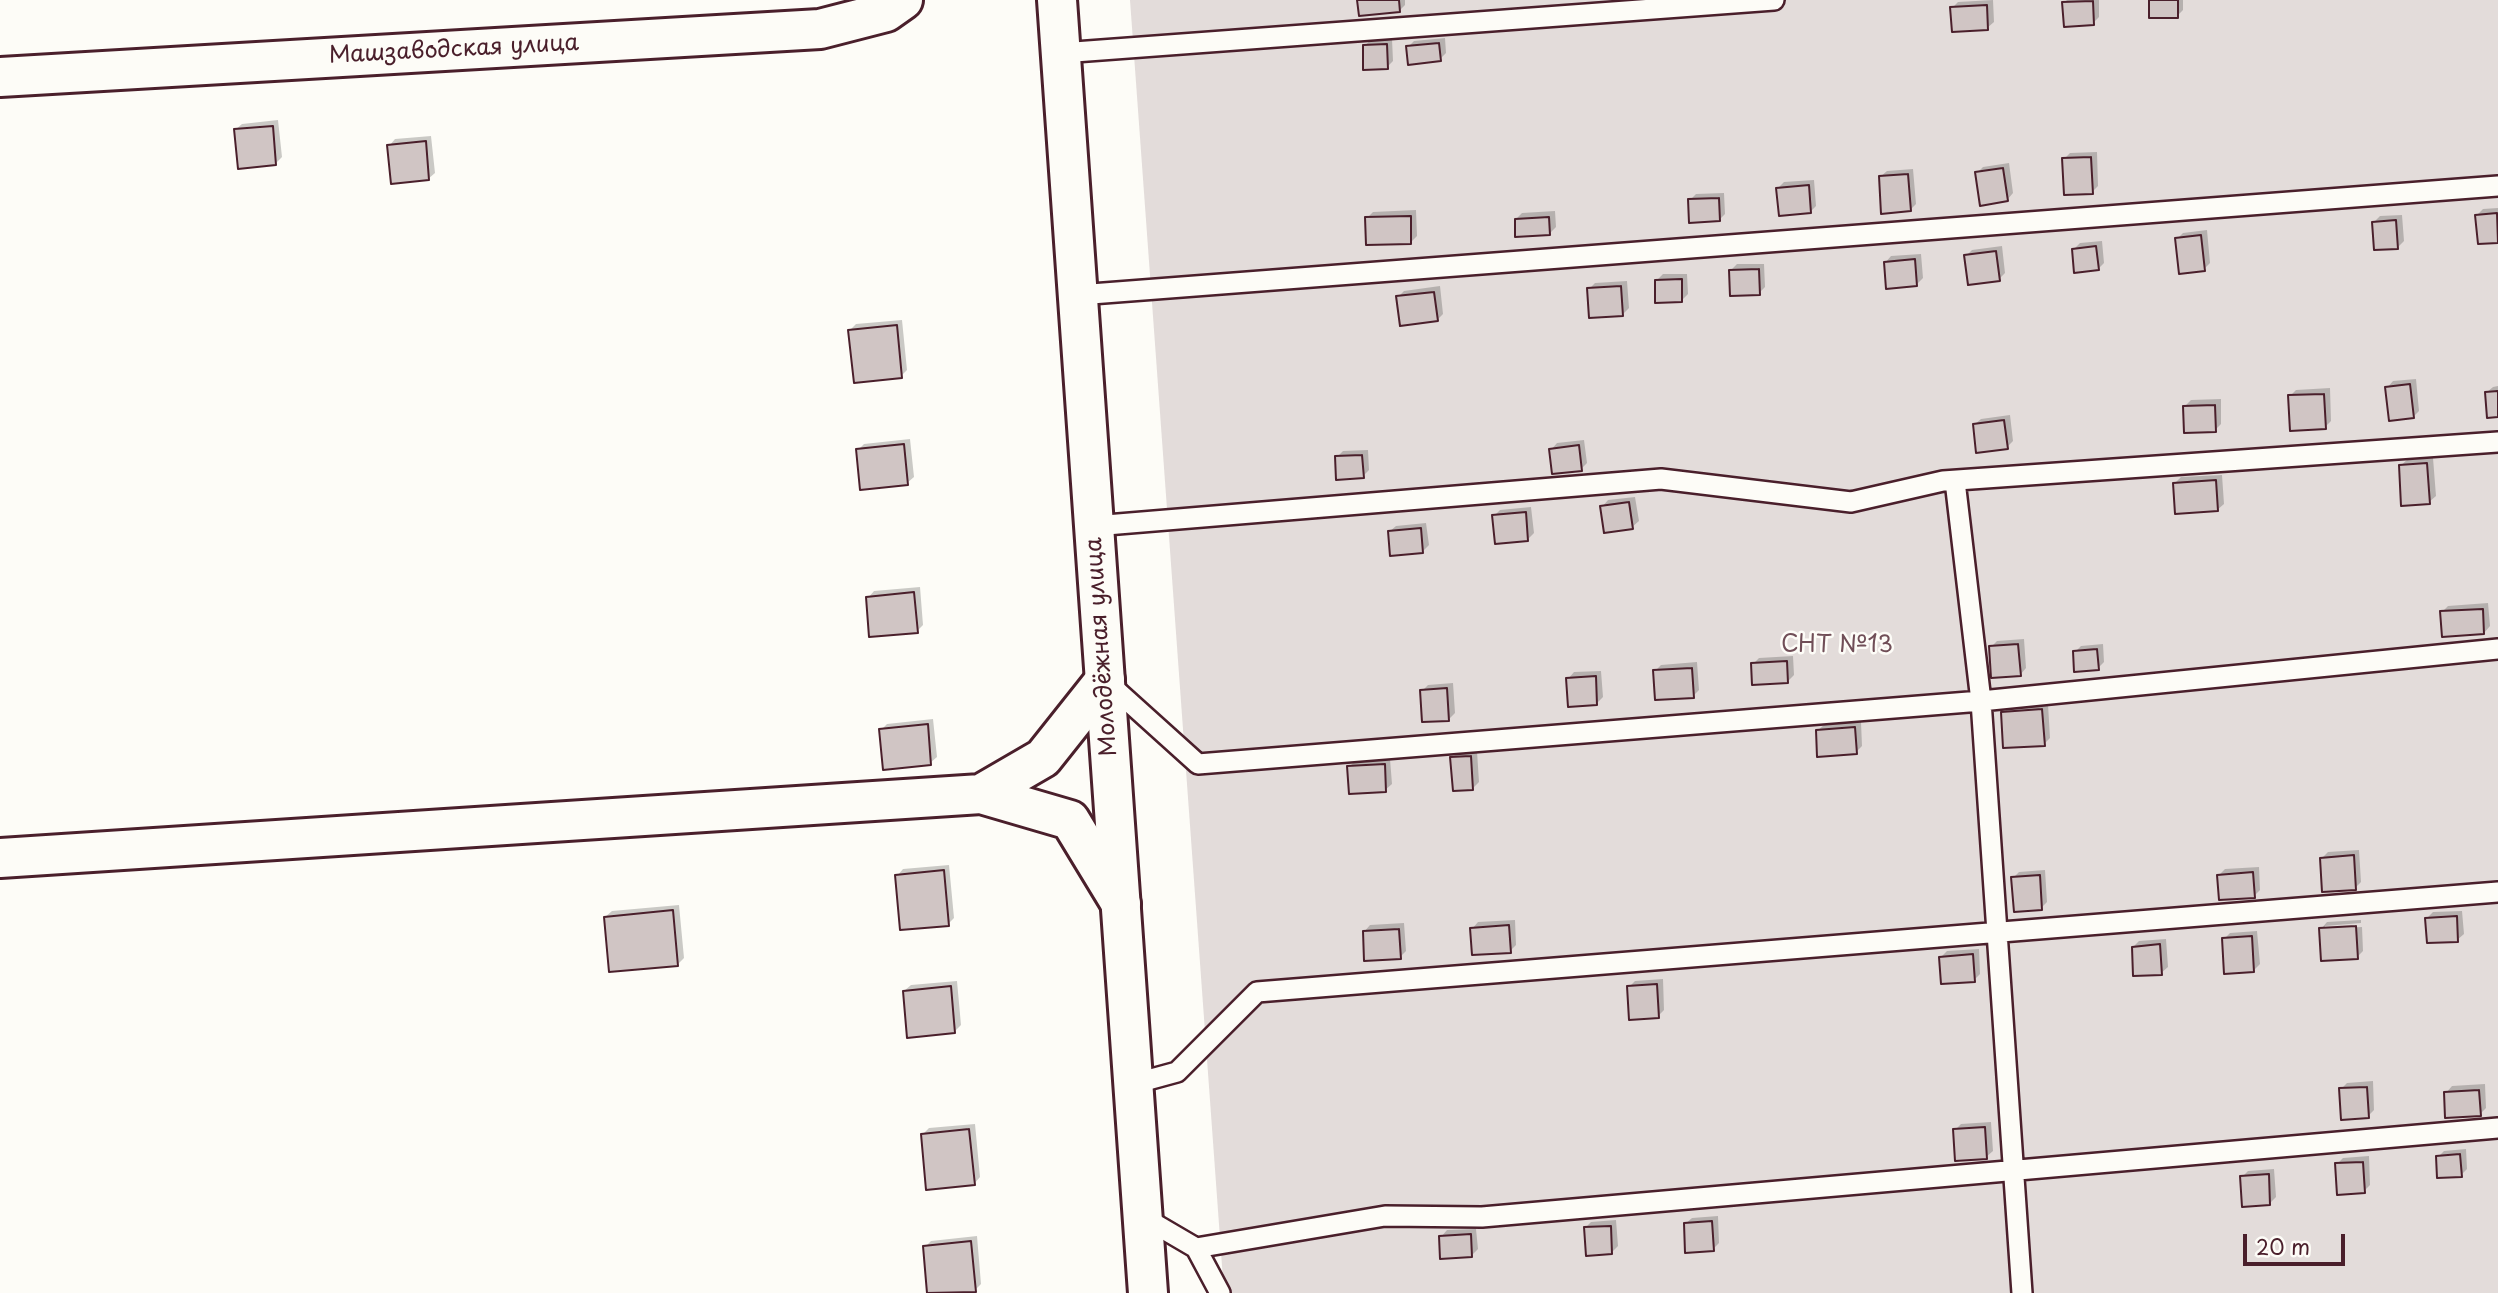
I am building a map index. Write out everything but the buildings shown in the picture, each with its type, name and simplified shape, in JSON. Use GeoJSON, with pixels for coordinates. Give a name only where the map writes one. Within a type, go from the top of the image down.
{"type":"FeatureCollection","features":[{"type":"Feature","properties":{"kind":"street","name":"Машзаводская улица"},"geometry":{"type":"LineString","coordinates":[[0,77],[820,29],[886,12],[903,0]]}},
{"type":"Feature","properties":{"kind":"street","name":"Молодёжная улица"},"geometry":{"type":"LineString","coordinates":[[1057,0],[1148,1293]]}},
{"type":"Feature","properties":{"kind":"street"},"geometry":{"type":"LineString","coordinates":[[981,794],[1043,758],[1105,680]]}},
{"type":"Feature","properties":{"kind":"street"},"geometry":{"type":"LineString","coordinates":[[0,858],[981,794],[1070,820],[1121,904]]}},
{"type":"Feature","properties":{"kind":"lane"},"geometry":{"type":"LineString","coordinates":[[1061,53],[1774,0]]}},
{"type":"Feature","properties":{"kind":"lane"},"geometry":{"type":"LineString","coordinates":[[1078,295],[2498,186]]}},
{"type":"Feature","properties":{"kind":"lane"},"geometry":{"type":"LineString","coordinates":[[1094,526],[1661,479],[1851,502],[1943,481],[2498,442]]}},
{"type":"Feature","properties":{"kind":"lane"},"geometry":{"type":"LineString","coordinates":[[1955,481],[1981,701],[2021,1293]]}},
{"type":"Feature","properties":{"kind":"lane"},"geometry":{"type":"LineString","coordinates":[[1105,680],[1198,764],[1981,701],[2498,649]]}},
{"type":"Feature","properties":{"kind":"lane"},"geometry":{"type":"LineString","coordinates":[[1133,1084],[1177,1072],[1257,992],[2498,892]]}},
{"type":"Feature","properties":{"kind":"lane"},"geometry":{"type":"LineString","coordinates":[[1196,1248],[1385,1216],[1482,1217],[2498,1128]]}},
{"type":"Feature","properties":{"kind":"lane"},"geometry":{"type":"LineString","coordinates":[[1143,1217],[1196,1248],[1220,1293]]}},
{"type":"Feature","properties":{"kind":"green space","name":"СНТ №13"},"geometry":{"type":"Polygon","coordinates":[[[1130,0],[2498,0],[2498,1293],[1224,1293],[1130,0]]]}}]}
